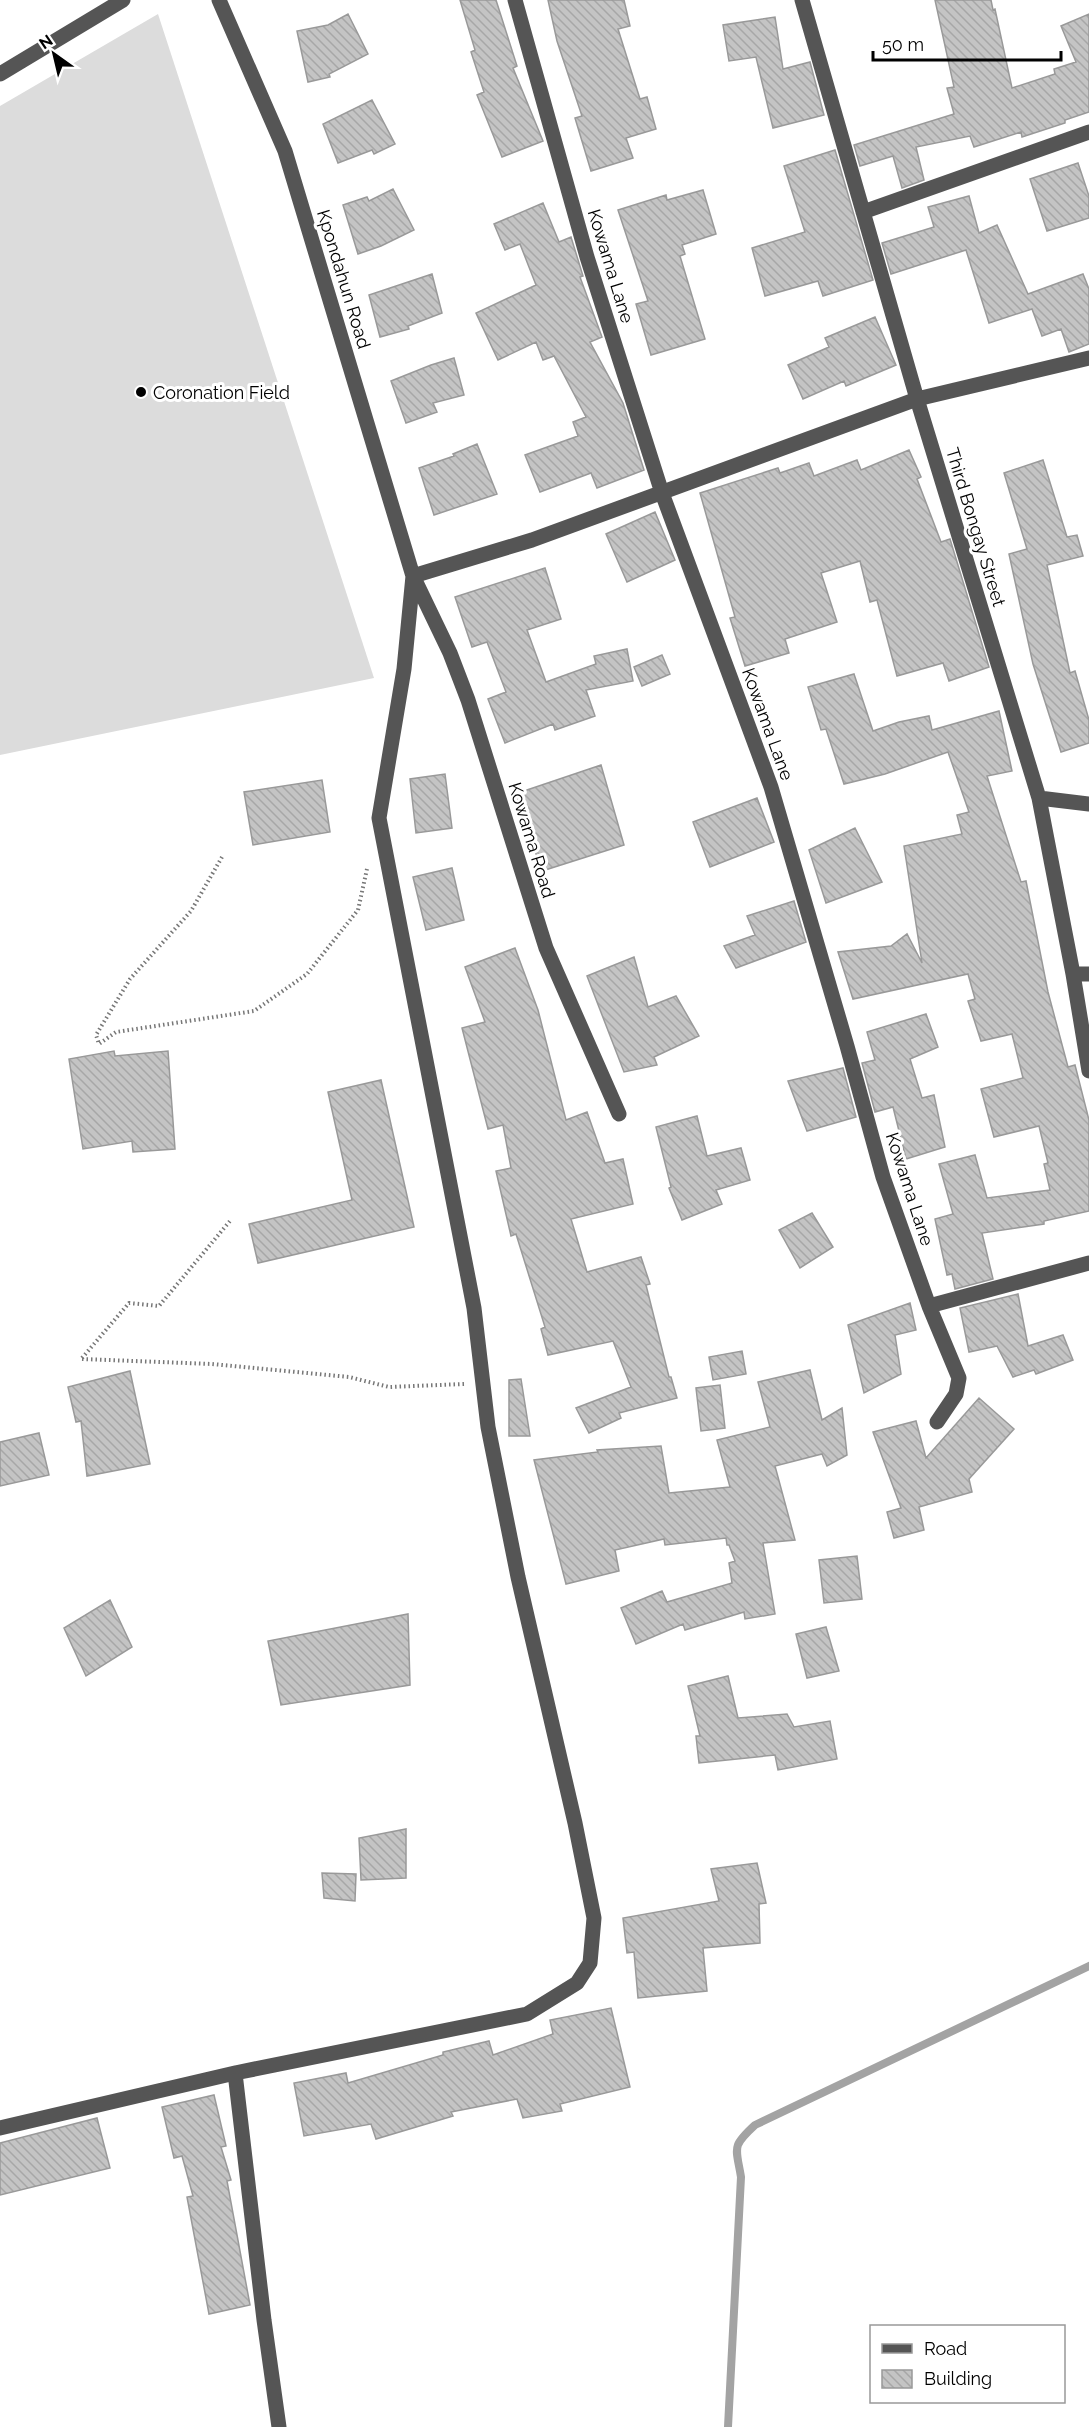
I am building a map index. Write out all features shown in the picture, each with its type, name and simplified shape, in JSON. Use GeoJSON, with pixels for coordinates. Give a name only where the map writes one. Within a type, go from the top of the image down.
{"type":"FeatureCollection","features":[{"type":"Feature","properties":{"kind":"street"},"geometry":{"type":"LineString","coordinates":[[0,74],[123,0]]}},
{"type":"Feature","properties":{"kind":"street","name":"Kpondahun Road"},"geometry":{"type":"LineString","coordinates":[[219,0],[285,151],[413,576]]}},
{"type":"Feature","properties":{"kind":"street","name":"Kowama Lane"},"geometry":{"type":"LineString","coordinates":[[515,0],[587,257],[662,493],[771,787],[848,1046],[883,1178],[929,1306],[959,1378],[956,1394],[937,1422]]}},
{"type":"Feature","properties":{"kind":"street","name":"Third Bongay Street"},"geometry":{"type":"LineString","coordinates":[[802,0],[917,399],[1039,798],[1081,974],[1089,1071]]}},
{"type":"Feature","properties":{"kind":"street"},"geometry":{"type":"LineString","coordinates":[[863,212],[1089,132]]}},
{"type":"Feature","properties":{"kind":"street"},"geometry":{"type":"LineString","coordinates":[[0,2128],[235,2073],[527,2014],[577,1983],[590,1963],[594,1918],[488,1427],[474,1308],[379,818],[404,669],[413,576],[532,540],[917,399],[1089,358]]}},
{"type":"Feature","properties":{"kind":"street","name":"Kowama Road"},"geometry":{"type":"LineString","coordinates":[[413,576],[450,653],[468,700],[546,948],[619,1114]]}},
{"type":"Feature","properties":{"kind":"street"},"geometry":{"type":"LineString","coordinates":[[1039,798],[1089,804]]}},
{"type":"Feature","properties":{"kind":"street"},"geometry":{"type":"LineString","coordinates":[[929,1306],[1089,1263]]}},
{"type":"Feature","properties":{"kind":"street"},"geometry":{"type":"LineString","coordinates":[[235,2073],[279,2427]]}},
{"type":"Feature","properties":{"kind":"path"},"geometry":{"type":"LineString","coordinates":[[222,857],[191,911],[130,979],[96,1035],[99,1044],[116,1032],[254,1011],[307,974],[358,910],[369,864]]}},
{"type":"Feature","properties":{"kind":"path"},"geometry":{"type":"LineString","coordinates":[[230,1221],[159,1306],[129,1303],[82,1359],[212,1364],[281,1370],[349,1377],[389,1387],[483,1383]]}},
{"type":"Feature","properties":{"kind":"shaded area","name":"Coronation Field"},"geometry":{"type":"Polygon","coordinates":[[[158,14],[374,678],[0,755],[0,106],[158,14]]]}},
{"type":"Feature","properties":{"kind":"building"},"geometry":{"type":"Polygon","coordinates":[[[460,0],[496,0],[517,66],[513,68],[543,141],[502,157],[477,95],[484,92],[471,52],[475,50],[460,0]]]}},
{"type":"Feature","properties":{"kind":"building"},"geometry":{"type":"Polygon","coordinates":[[[548,0],[624,0],[630,26],[618,29],[640,99],[647,97],[656,129],[626,138],[633,158],[591,171],[575,118],[582,116],[557,41],[548,0]]]}},
{"type":"Feature","properties":{"kind":"building"},"geometry":{"type":"Polygon","coordinates":[[[935,0],[991,0],[993,10],[995,9],[1012,88],[1055,74],[1054,69],[1076,62],[1061,26],[1089,14],[1089,112],[1065,120],[1065,123],[1022,137],[1021,132],[974,147],[970,136],[916,147],[924,180],[902,188],[893,156],[860,166],[854,145],[954,114],[947,88],[954,87],[935,0]]]}},
{"type":"Feature","properties":{"kind":"building"},"geometry":{"type":"Polygon","coordinates":[[[348,14],[368,54],[329,74],[330,77],[308,82],[297,31],[328,25],[348,14]]]}},
{"type":"Feature","properties":{"kind":"building"},"geometry":{"type":"Polygon","coordinates":[[[775,17],[783,69],[810,62],[824,115],[773,128],[756,57],[729,61],[723,25],[775,17]]]}},
{"type":"Feature","properties":{"kind":"building"},"geometry":{"type":"Polygon","coordinates":[[[372,100],[395,144],[374,154],[372,150],[338,163],[323,124],[372,100]]]}},
{"type":"Feature","properties":{"kind":"building"},"geometry":{"type":"Polygon","coordinates":[[[835,150],[873,280],[823,296],[818,281],[765,296],[752,248],[805,232],[784,166],[835,150]]]}},
{"type":"Feature","properties":{"kind":"building"},"geometry":{"type":"Polygon","coordinates":[[[1078,163],[1089,196],[1089,218],[1047,231],[1030,179],[1078,163]]]}},
{"type":"Feature","properties":{"kind":"building"},"geometry":{"type":"Polygon","coordinates":[[[393,189],[414,230],[358,254],[343,205],[367,197],[369,201],[393,189]]]}},
{"type":"Feature","properties":{"kind":"building"},"geometry":{"type":"Polygon","coordinates":[[[703,190],[716,234],[682,245],[685,254],[680,256],[705,339],[651,355],[636,304],[648,301],[618,210],[666,195],[667,200],[703,190]]]}},
{"type":"Feature","properties":{"kind":"building"},"geometry":{"type":"Polygon","coordinates":[[[969,196],[979,233],[997,225],[1028,294],[1083,274],[1089,289],[1089,344],[1069,352],[1061,329],[1042,336],[1032,309],[989,323],[966,250],[891,274],[882,243],[934,227],[928,207],[969,196]]]}},
{"type":"Feature","properties":{"kind":"building"},"geometry":{"type":"Polygon","coordinates":[[[543,203],[559,242],[571,237],[583,276],[580,277],[602,337],[590,342],[623,403],[644,470],[597,488],[591,473],[540,492],[525,455],[578,436],[573,422],[586,417],[554,356],[543,360],[536,342],[498,360],[476,313],[536,285],[520,244],[505,250],[494,224],[543,203]]]}},
{"type":"Feature","properties":{"kind":"building"},"geometry":{"type":"Polygon","coordinates":[[[432,274],[442,313],[408,326],[409,329],[380,337],[369,295],[432,274]]]}},
{"type":"Feature","properties":{"kind":"building"},"geometry":{"type":"Polygon","coordinates":[[[875,317],[896,365],[846,386],[844,381],[803,399],[788,365],[829,347],[825,338],[875,317]]]}},
{"type":"Feature","properties":{"kind":"building"},"geometry":{"type":"Polygon","coordinates":[[[454,358],[464,395],[433,403],[437,412],[406,423],[391,381],[454,358]]]}},
{"type":"Feature","properties":{"kind":"building"},"geometry":{"type":"Polygon","coordinates":[[[477,444],[497,494],[434,515],[419,468],[454,456],[453,454],[477,444]]]}},
{"type":"Feature","properties":{"kind":"building"},"geometry":{"type":"Polygon","coordinates":[[[909,450],[921,477],[917,479],[941,542],[950,539],[989,667],[949,681],[943,663],[897,676],[877,600],[870,602],[860,561],[821,573],[837,622],[785,639],[789,653],[745,666],[730,618],[735,617],[700,493],[778,468],[780,473],[809,463],[814,476],[857,460],[861,470],[909,450]]]}},
{"type":"Feature","properties":{"kind":"building"},"geometry":{"type":"Polygon","coordinates":[[[1043,460],[1067,537],[1077,535],[1083,556],[1047,565],[1070,673],[1075,671],[1089,720],[1089,743],[1061,752],[1033,664],[1009,554],[1027,549],[1004,473],[1043,460]]]}},
{"type":"Feature","properties":{"kind":"building"},"geometry":{"type":"Polygon","coordinates":[[[655,512],[675,560],[627,582],[606,534],[655,512]]]}},
{"type":"Feature","properties":{"kind":"building"},"geometry":{"type":"Polygon","coordinates":[[[545,568],[561,619],[527,630],[546,682],[596,664],[594,656],[627,649],[633,681],[586,690],[595,716],[555,730],[553,724],[505,743],[488,699],[506,692],[487,642],[472,647],[455,597],[545,568]]]}},
{"type":"Feature","properties":{"kind":"building"},"geometry":{"type":"Polygon","coordinates":[[[662,655],[670,674],[642,686],[634,667],[662,655]]]}},
{"type":"Feature","properties":{"kind":"building"},"geometry":{"type":"Polygon","coordinates":[[[854,674],[873,731],[899,722],[929,716],[932,730],[999,711],[1012,771],[987,776],[1021,882],[1026,881],[1048,992],[1068,1067],[1075,1065],[1089,1120],[1089,1211],[1044,1221],[1044,1224],[982,1233],[993,1279],[955,1289],[952,1274],[947,1275],[935,1219],[953,1214],[939,1164],[975,1155],[987,1198],[1050,1190],[1044,1164],[1048,1163],[1039,1126],[994,1137],[981,1089],[1023,1078],[1012,1034],[981,1041],[968,1001],[975,999],[968,974],[853,999],[838,952],[891,946],[907,934],[922,963],[904,846],[962,834],[957,815],[969,812],[948,752],[885,774],[844,784],[826,729],[821,730],[808,687],[854,674]]]}},
{"type":"Feature","properties":{"kind":"building"},"geometry":{"type":"Polygon","coordinates":[[[601,765],[624,845],[542,871],[515,794],[601,765]]]}},
{"type":"Feature","properties":{"kind":"building"},"geometry":{"type":"Polygon","coordinates":[[[445,774],[452,828],[416,833],[410,779],[445,774]]]}},
{"type":"Feature","properties":{"kind":"building"},"geometry":{"type":"Polygon","coordinates":[[[322,780],[330,832],[253,845],[244,792],[322,780]]]}},
{"type":"Feature","properties":{"kind":"building"},"geometry":{"type":"Polygon","coordinates":[[[757,798],[774,842],[710,867],[693,822],[757,798]]]}},
{"type":"Feature","properties":{"kind":"building"},"geometry":{"type":"Polygon","coordinates":[[[855,828],[882,882],[826,903],[809,850],[855,828]]]}},
{"type":"Feature","properties":{"kind":"building"},"geometry":{"type":"Polygon","coordinates":[[[452,868],[464,920],[426,930],[413,877],[452,868]]]}},
{"type":"Feature","properties":{"kind":"building"},"geometry":{"type":"Polygon","coordinates":[[[794,901],[806,942],[736,968],[724,946],[755,935],[747,916],[794,901]]]}},
{"type":"Feature","properties":{"kind":"building"},"geometry":{"type":"Polygon","coordinates":[[[515,948],[538,1010],[566,1120],[587,1112],[605,1163],[623,1159],[633,1204],[571,1219],[587,1272],[641,1257],[650,1284],[646,1285],[669,1377],[671,1377],[677,1398],[619,1413],[621,1418],[589,1433],[576,1408],[631,1387],[613,1341],[548,1355],[541,1329],[545,1327],[516,1234],[511,1236],[496,1171],[511,1168],[503,1125],[488,1129],[462,1028],[485,1022],[465,967],[515,948]]]}},
{"type":"Feature","properties":{"kind":"building"},"geometry":{"type":"Polygon","coordinates":[[[634,957],[648,1007],[676,996],[699,1036],[654,1057],[657,1065],[624,1072],[587,976],[634,957]]]}},
{"type":"Feature","properties":{"kind":"building"},"geometry":{"type":"Polygon","coordinates":[[[926,1014],[938,1047],[910,1059],[922,1098],[934,1095],[945,1147],[906,1159],[893,1107],[875,1112],[862,1063],[875,1060],[867,1032],[926,1014]]]}},
{"type":"Feature","properties":{"kind":"building"},"geometry":{"type":"Polygon","coordinates":[[[114,1051],[115,1056],[168,1051],[175,1149],[133,1152],[132,1141],[83,1149],[69,1059],[114,1051]]]}},
{"type":"Feature","properties":{"kind":"building"},"geometry":{"type":"Polygon","coordinates":[[[843,1068],[856,1117],[807,1131],[788,1081],[843,1068]]]}},
{"type":"Feature","properties":{"kind":"building"},"geometry":{"type":"Polygon","coordinates":[[[381,1080],[414,1227],[258,1263],[249,1224],[352,1200],[328,1092],[381,1080]]]}},
{"type":"Feature","properties":{"kind":"building"},"geometry":{"type":"Polygon","coordinates":[[[697,1116],[707,1156],[741,1148],[750,1180],[716,1190],[722,1204],[682,1220],[669,1188],[671,1187],[656,1127],[697,1116]]]}},
{"type":"Feature","properties":{"kind":"building"},"geometry":{"type":"Polygon","coordinates":[[[812,1213],[833,1247],[800,1268],[779,1230],[812,1213]]]}},
{"type":"Feature","properties":{"kind":"building"},"geometry":{"type":"Polygon","coordinates":[[[1018,1294],[1028,1346],[1063,1335],[1073,1360],[1036,1374],[1034,1370],[1013,1377],[997,1346],[969,1352],[960,1308],[1018,1294]]]}},
{"type":"Feature","properties":{"kind":"building"},"geometry":{"type":"Polygon","coordinates":[[[910,1303],[916,1330],[895,1335],[901,1374],[864,1393],[848,1325],[910,1303]]]}},
{"type":"Feature","properties":{"kind":"building"},"geometry":{"type":"Polygon","coordinates":[[[742,1351],[746,1374],[713,1380],[709,1357],[742,1351]]]}},
{"type":"Feature","properties":{"kind":"building"},"geometry":{"type":"Polygon","coordinates":[[[810,1370],[822,1420],[842,1408],[847,1455],[827,1466],[822,1454],[775,1466],[795,1540],[763,1543],[775,1614],[745,1619],[744,1612],[685,1630],[683,1624],[636,1644],[621,1608],[662,1591],[667,1602],[732,1583],[729,1563],[735,1561],[726,1538],[665,1545],[664,1539],[615,1550],[619,1571],[566,1584],[534,1460],[598,1452],[597,1450],[661,1446],[669,1493],[730,1487],[717,1440],[770,1427],[758,1382],[810,1370]]]}},
{"type":"Feature","properties":{"kind":"building"},"geometry":{"type":"Polygon","coordinates":[[[130,1371],[150,1464],[87,1476],[81,1421],[76,1422],[68,1387],[130,1371]]]}},
{"type":"Feature","properties":{"kind":"building"},"geometry":{"type":"Polygon","coordinates":[[[521,1379],[530,1436],[509,1436],[509,1380],[521,1379]]]}},
{"type":"Feature","properties":{"kind":"building"},"geometry":{"type":"Polygon","coordinates":[[[720,1385],[725,1428],[701,1431],[696,1388],[720,1385]]]}},
{"type":"Feature","properties":{"kind":"building"},"geometry":{"type":"Polygon","coordinates":[[[979,1398],[1014,1429],[969,1479],[972,1492],[919,1507],[924,1530],[894,1538],[887,1512],[901,1508],[873,1432],[916,1421],[926,1458],[979,1398]]]}},
{"type":"Feature","properties":{"kind":"building"},"geometry":{"type":"Polygon","coordinates":[[[39,1433],[49,1475],[0,1486],[0,1442],[39,1433]]]}},
{"type":"Feature","properties":{"kind":"building"},"geometry":{"type":"Polygon","coordinates":[[[857,1556],[862,1599],[824,1603],[819,1560],[857,1556]]]}},
{"type":"Feature","properties":{"kind":"building"},"geometry":{"type":"Polygon","coordinates":[[[110,1600],[132,1647],[86,1676],[64,1628],[110,1600]]]}},
{"type":"Feature","properties":{"kind":"building"},"geometry":{"type":"Polygon","coordinates":[[[408,1614],[410,1685],[281,1705],[268,1641],[408,1614]]]}},
{"type":"Feature","properties":{"kind":"building"},"geometry":{"type":"Polygon","coordinates":[[[826,1627],[839,1671],[807,1678],[796,1634],[826,1627]]]}},
{"type":"Feature","properties":{"kind":"building"},"geometry":{"type":"Polygon","coordinates":[[[728,1676],[738,1718],[787,1714],[794,1727],[830,1721],[837,1759],[778,1770],[775,1755],[699,1763],[696,1736],[700,1736],[688,1686],[728,1676]]]}},
{"type":"Feature","properties":{"kind":"building"},"geometry":{"type":"Polygon","coordinates":[[[406,1829],[406,1878],[361,1880],[359,1838],[406,1829]]]}},
{"type":"Feature","properties":{"kind":"building"},"geometry":{"type":"Polygon","coordinates":[[[757,1863],[766,1903],[759,1904],[760,1943],[703,1948],[707,1991],[638,1998],[634,1952],[627,1953],[623,1918],[719,1901],[711,1869],[757,1863]]]}},
{"type":"Feature","properties":{"kind":"building"},"geometry":{"type":"Polygon","coordinates":[[[322,1873],[356,1874],[355,1901],[324,1898],[322,1873]]]}},
{"type":"Feature","properties":{"kind":"building"},"geometry":{"type":"Polygon","coordinates":[[[611,2008],[630,2087],[560,2104],[562,2111],[523,2118],[517,2099],[451,2112],[453,2116],[376,2139],[371,2124],[304,2136],[294,2083],[346,2073],[348,2083],[443,2055],[443,2052],[489,2041],[493,2055],[553,2034],[550,2020],[611,2008]]]}},
{"type":"Feature","properties":{"kind":"building"},"geometry":{"type":"Polygon","coordinates":[[[214,2095],[226,2146],[221,2147],[231,2180],[227,2181],[250,2305],[209,2314],[187,2197],[193,2196],[182,2156],[174,2158],[162,2107],[214,2095]]]}},
{"type":"Feature","properties":{"kind":"building"},"geometry":{"type":"Polygon","coordinates":[[[97,2118],[110,2168],[0,2195],[0,2143],[97,2118]]]}},
{"type":"Feature","properties":{"kind":"waterway"},"geometry":{"type":"LineString","coordinates":[[728,2427],[741,2177],[737,2148],[742,2138],[755,2125],[1089,1966]]}},
{"type":"Feature","properties":{"kind":"place","name":"Coronation Field"},"geometry":{"type":"Point","coordinates":[141,392]}}]}
